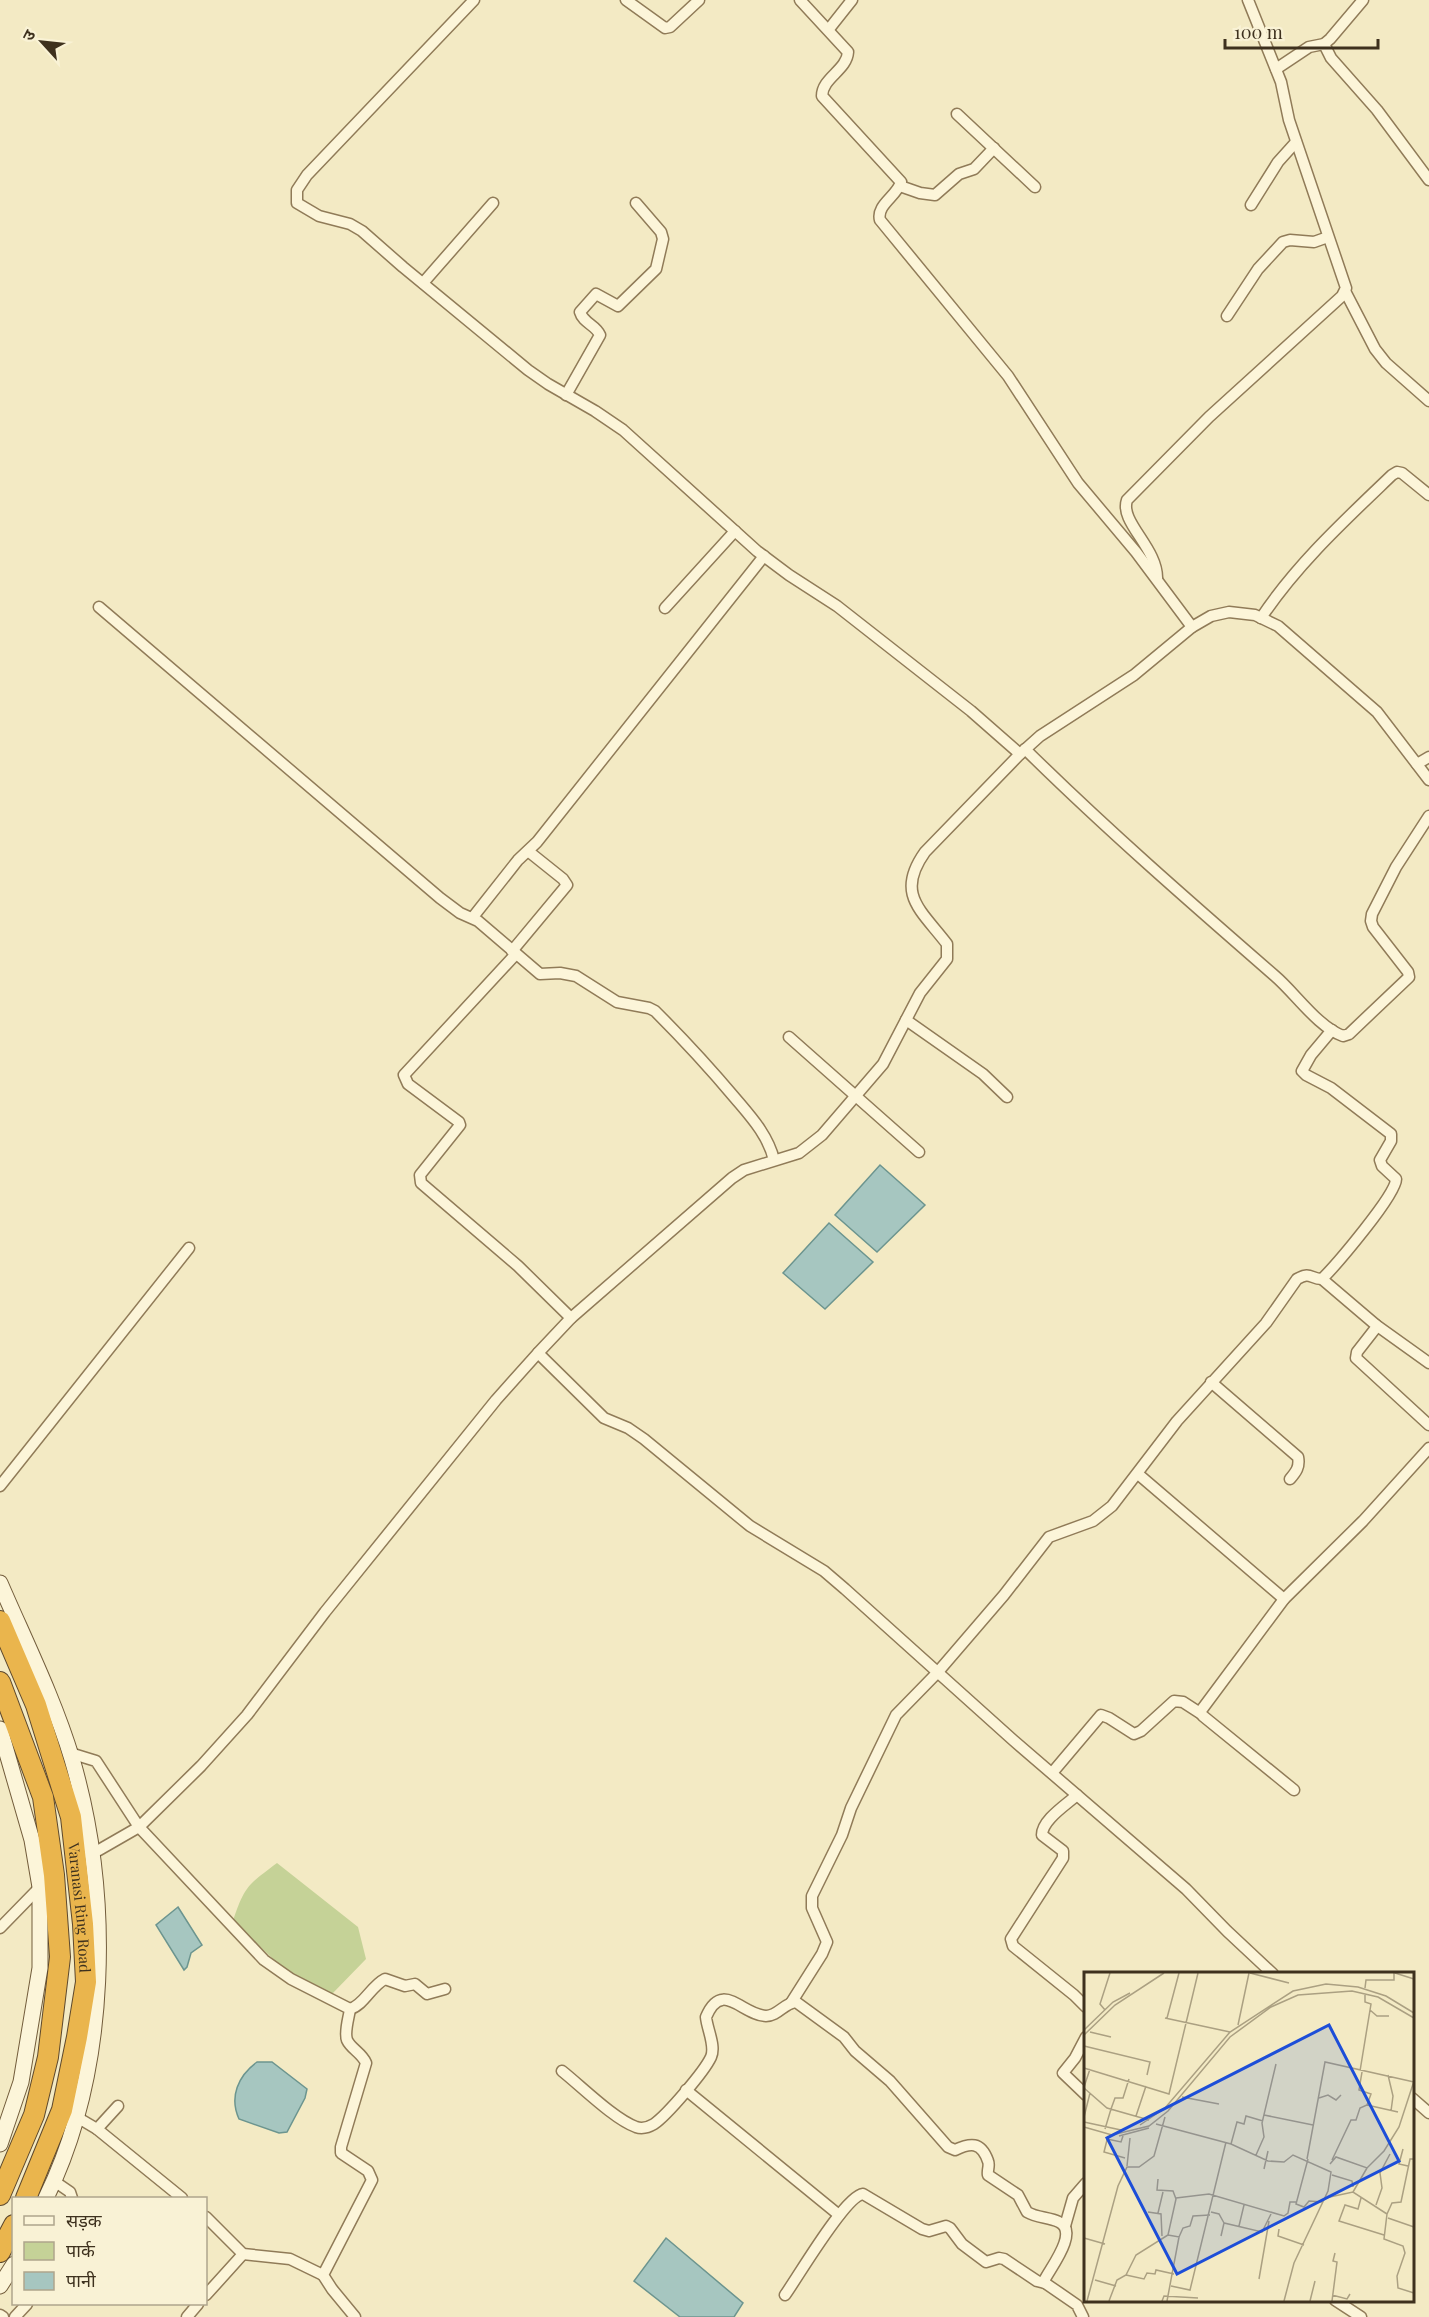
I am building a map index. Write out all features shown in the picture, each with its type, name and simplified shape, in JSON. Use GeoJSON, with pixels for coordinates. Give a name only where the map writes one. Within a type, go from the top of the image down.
{"type":"FeatureCollection","features":[{"type":"Feature","properties":{"kind":"highway","name":"Varanasi Ring Road"},"geometry":{"type":"LineString","coordinates":[[0,1621],[36,1705],[70,1817],[83,1924],[86,1982],[62,2110],[27,2197]]}},
{"type":"Feature","properties":{"kind":"highway"},"geometry":{"type":"LineString","coordinates":[[0,1682],[43,1797],[54,1875],[60,1957],[48,2057],[34,2115],[0,2195]]}},
{"type":"Feature","properties":{"kind":"highway"},"geometry":{"type":"LineString","coordinates":[[0,2252],[12,2229]]}},
{"type":"Feature","properties":{"kind":"street"},"geometry":{"type":"LineString","coordinates":[[474,0],[307,175],[295,197],[297,203],[304,209],[319,216],[350,224],[362,231],[528,370],[623,430],[764,556],[837,606],[1023,751],[1094,817],[1278,978],[1332,1030],[1343,1036],[1349,1034],[1409,977],[1408,972],[1373,927],[1371,921],[1372,914],[1396,867],[1429,816]]}},
{"type":"Feature","properties":{"kind":"street"},"geometry":{"type":"LineString","coordinates":[[626,0],[665,28],[670,27],[699,0]]}},
{"type":"Feature","properties":{"kind":"street"},"geometry":{"type":"LineString","coordinates":[[800,0],[829,29],[844,47],[848,57],[824,87],[822,96],[901,182],[881,209],[880,220],[995,358],[1032,410],[1062,461],[1192,627]]}},
{"type":"Feature","properties":{"kind":"street"},"geometry":{"type":"LineString","coordinates":[[829,29],[852,0]]}},
{"type":"Feature","properties":{"kind":"street"},"geometry":{"type":"LineString","coordinates":[[1248,0],[1281,82],[1296,142],[1344,281],[1345,291],[1375,349],[1386,363],[1429,401]]}},
{"type":"Feature","properties":{"kind":"street"},"geometry":{"type":"LineString","coordinates":[[1276,69],[1309,47],[1324,44],[1363,0]]}},
{"type":"Feature","properties":{"kind":"street"},"geometry":{"type":"LineString","coordinates":[[1324,44],[1332,58],[1377,110],[1429,180]]}},
{"type":"Feature","properties":{"kind":"street"},"geometry":{"type":"LineString","coordinates":[[957,114],[1035,188]]}},
{"type":"Feature","properties":{"kind":"street"},"geometry":{"type":"LineString","coordinates":[[1251,205],[1278,162],[1296,142]]}},
{"type":"Feature","properties":{"kind":"street"},"geometry":{"type":"LineString","coordinates":[[900,186],[935,195],[958,174],[974,169],[994,148]]}},
{"type":"Feature","properties":{"kind":"street"},"geometry":{"type":"LineString","coordinates":[[423,283],[493,203]]}},
{"type":"Feature","properties":{"kind":"street"},"geometry":{"type":"LineString","coordinates":[[566,395],[600,335],[599,331],[582,318],[580,312],[596,294],[615,305],[622,304],[650,276],[659,261],[663,239],[661,232],[636,204]]}},
{"type":"Feature","properties":{"kind":"street"},"geometry":{"type":"LineString","coordinates":[[1227,316],[1258,269],[1283,242],[1290,240],[1314,243],[1328,237]]}},
{"type":"Feature","properties":{"kind":"street"},"geometry":{"type":"LineString","coordinates":[[1157,580],[1154,559],[1125,512],[1125,506],[1131,495],[1201,424],[1345,291]]}},
{"type":"Feature","properties":{"kind":"street"},"geometry":{"type":"LineString","coordinates":[[1261,618],[1293,574],[1392,475],[1402,472],[1429,495]]}},
{"type":"Feature","properties":{"kind":"street"},"geometry":{"type":"LineString","coordinates":[[1109,520],[1125,512]]}},
{"type":"Feature","properties":{"kind":"street"},"geometry":{"type":"LineString","coordinates":[[665,608],[735,531]]}},
{"type":"Feature","properties":{"kind":"street"},"geometry":{"type":"LineString","coordinates":[[473,917],[764,556]]}},
{"type":"Feature","properties":{"kind":"street"},"geometry":{"type":"LineString","coordinates":[[99,607],[440,898],[460,913],[473,917],[540,974],[560,973],[576,976],[617,1002],[656,1011],[700,1056],[756,1124],[767,1139],[774,1160]]}},
{"type":"Feature","properties":{"kind":"street"},"geometry":{"type":"LineString","coordinates":[[92,1854],[139,1827],[201,1767],[248,1715],[325,1612],[496,1400],[571,1318],[732,1178],[744,1170],[799,1153],[812,1145],[856,1097],[883,1064],[920,993],[947,959],[949,951],[947,944],[915,903],[911,890],[911,878],[917,863],[925,852],[1040,736],[1134,675],[1192,627],[1211,616],[1229,612],[1261,618],[1278,626],[1377,712],[1429,780]]}},
{"type":"Feature","properties":{"kind":"street"},"geometry":{"type":"LineString","coordinates":[[1417,764],[1429,757]]}},
{"type":"Feature","properties":{"kind":"street"},"geometry":{"type":"LineString","coordinates":[[528,851],[563,879],[567,885],[514,953],[404,1075],[408,1084],[460,1125],[420,1175],[421,1183],[518,1266],[571,1318]]}},
{"type":"Feature","properties":{"kind":"street"},"geometry":{"type":"LineString","coordinates":[[906,1020],[983,1074],[1006,1096]]}},
{"type":"Feature","properties":{"kind":"street"},"geometry":{"type":"LineString","coordinates":[[1322,1279],[1369,1222],[1396,1183],[1396,1179],[1382,1166],[1380,1160],[1391,1141],[1391,1134],[1330,1088],[1302,1071],[1311,1055],[1332,1030]]}},
{"type":"Feature","properties":{"kind":"street"},"geometry":{"type":"LineString","coordinates":[[789,1037],[919,1152]]}},
{"type":"Feature","properties":{"kind":"street"},"geometry":{"type":"LineString","coordinates":[[0,1486],[189,1248]]}},
{"type":"Feature","properties":{"kind":"street"},"geometry":{"type":"LineString","coordinates":[[562,2071],[617,2115],[637,2127],[652,2125],[686,2090],[711,2057],[713,2048],[706,2016],[716,2001],[731,2000],[753,2013],[766,2016],[775,2014],[791,2002],[826,1948],[826,1936],[812,1908],[812,1896],[896,1715],[937,1673],[1027,1568],[1049,1537],[1093,1521],[1104,1514],[1138,1474],[1177,1421],[1266,1323],[1297,1279],[1310,1275],[1322,1279],[1376,1325],[1429,1363]]}},
{"type":"Feature","properties":{"kind":"street"},"geometry":{"type":"LineString","coordinates":[[1376,1325],[1376,1329],[1357,1352],[1356,1358],[1429,1425]]}},
{"type":"Feature","properties":{"kind":"street"},"geometry":{"type":"LineString","coordinates":[[538,1353],[604,1418],[628,1428],[644,1439],[750,1526],[824,1571],[937,1673],[1186,1889],[1271,1972]]}},
{"type":"Feature","properties":{"kind":"street"},"geometry":{"type":"LineString","coordinates":[[1211,1382],[1298,1457],[1298,1469],[1290,1479]]}},
{"type":"Feature","properties":{"kind":"street"},"geometry":{"type":"LineString","coordinates":[[1200,1713],[1284,1599],[1363,1521],[1429,1448]]}},
{"type":"Feature","properties":{"kind":"street"},"geometry":{"type":"LineString","coordinates":[[1138,1474],[1284,1599]]}},
{"type":"Feature","properties":{"kind":"street"},"geometry":{"type":"LineString","coordinates":[[0,1583],[43,1681],[70,1754],[83,1804],[92,1854],[99,1971],[89,2057],[75,2116],[47,2197]]}},
{"type":"Feature","properties":{"kind":"street"},"geometry":{"type":"LineString","coordinates":[[1052,1773],[1101,1715],[1134,1734],[1141,1731],[1174,1701],[1183,1701],[1294,1790]]}},
{"type":"Feature","properties":{"kind":"street"},"geometry":{"type":"LineString","coordinates":[[0,1729],[32,1840],[40,1887],[40,1968],[21,2082],[0,2144]]}},
{"type":"Feature","properties":{"kind":"street"},"geometry":{"type":"LineString","coordinates":[[70,1754],[96,1761],[139,1827],[264,1960],[278,1972],[350,2009],[358,2006],[377,1983],[385,1979],[405,1986],[415,1984],[427,1994],[444,1989]]}},
{"type":"Feature","properties":{"kind":"street"},"geometry":{"type":"LineString","coordinates":[[1077,1795],[1042,1829],[1042,1835],[1063,1851],[1063,1858],[1011,1939],[1013,1946],[1084,2005]]}},
{"type":"Feature","properties":{"kind":"street"},"geometry":{"type":"LineString","coordinates":[[0,1928],[40,1887]]}},
{"type":"Feature","properties":{"kind":"street"},"geometry":{"type":"LineString","coordinates":[[791,2002],[800,2004],[836,2029],[855,2051],[890,2081],[948,2147],[955,2150],[971,2143],[981,2150],[989,2164],[988,2175],[1018,2195],[1027,2212],[1055,2220],[1065,2226]]}},
{"type":"Feature","properties":{"kind":"street"},"geometry":{"type":"LineString","coordinates":[[323,2275],[372,2180],[368,2171],[345,2157],[341,2147],[366,2063],[364,2057],[348,2042],[346,2037],[350,2009]]}},
{"type":"Feature","properties":{"kind":"street"},"geometry":{"type":"LineString","coordinates":[[1084,2041],[1075,2058],[1063,2073],[1084,2093]]}},
{"type":"Feature","properties":{"kind":"street"},"geometry":{"type":"LineString","coordinates":[[686,2090],[839,2215]]}},
{"type":"Feature","properties":{"kind":"street"},"geometry":{"type":"LineString","coordinates":[[1414,2099],[1429,2113]]}},
{"type":"Feature","properties":{"kind":"street"},"geometry":{"type":"LineString","coordinates":[[97,2129],[118,2106]]}},
{"type":"Feature","properties":{"kind":"street"},"geometry":{"type":"LineString","coordinates":[[75,2116],[97,2129],[180,2197]]}},
{"type":"Feature","properties":{"kind":"street"},"geometry":{"type":"LineString","coordinates":[[54,2181],[70,2192],[71,2197]]}},
{"type":"Feature","properties":{"kind":"street"},"geometry":{"type":"LineString","coordinates":[[1046,2283],[1045,2279],[1067,2240],[1065,2226],[1073,2198],[1084,2185]]}},
{"type":"Feature","properties":{"kind":"street"},"geometry":{"type":"LineString","coordinates":[[785,2295],[839,2215],[852,2200],[863,2194],[921,2229],[928,2231],[946,2226],[950,2228],[962,2244],[986,2262],[999,2258],[1004,2259],[1037,2281],[1046,2283],[1077,2305],[1083,2317]]}},
{"type":"Feature","properties":{"kind":"street"},"geometry":{"type":"LineString","coordinates":[[207,2218],[243,2254],[290,2259],[323,2275],[355,2317]]}},
{"type":"Feature","properties":{"kind":"street"},"geometry":{"type":"LineString","coordinates":[[207,2294],[243,2254]]}},
{"type":"Feature","properties":{"kind":"street"},"geometry":{"type":"LineString","coordinates":[[0,2286],[12,2267]]}},
{"type":"Feature","properties":{"kind":"street"},"geometry":{"type":"LineString","coordinates":[[1337,2302],[1361,2317]]}},
{"type":"Feature","properties":{"kind":"street"},"geometry":{"type":"LineString","coordinates":[[15,2317],[26,2305]]}},
{"type":"Feature","properties":{"kind":"street"},"geometry":{"type":"LineString","coordinates":[[187,2317],[197,2305]]}},
{"type":"Feature","properties":{"kind":"green space"},"geometry":{"type":"Polygon","coordinates":[[[277,1863],[358,1927],[366,1959],[332,1994],[289,1974],[233,1921],[249,1887],[277,1863]]]}},
{"type":"Feature","properties":{"kind":"water"},"geometry":{"type":"Polygon","coordinates":[[[880,1165],[925,1205],[877,1252],[835,1215],[880,1165]]]}},
{"type":"Feature","properties":{"kind":"water"},"geometry":{"type":"Polygon","coordinates":[[[829,1223],[873,1262],[825,1309],[783,1273],[829,1223]]]}},
{"type":"Feature","properties":{"kind":"water"},"geometry":{"type":"Polygon","coordinates":[[[178,1907],[202,1945],[191,1953],[184,1970],[156,1925],[178,1907]]]}},
{"type":"Feature","properties":{"kind":"water"},"geometry":{"type":"Polygon","coordinates":[[[257,2062],[272,2062],[307,2089],[305,2098],[287,2132],[279,2133],[239,2119],[235,2103],[237,2088],[240,2080],[257,2062]]]}},
{"type":"Feature","properties":{"kind":"water"},"geometry":{"type":"Polygon","coordinates":[[[666,2238],[743,2303],[734,2317],[680,2317],[634,2281],[666,2238]]]}}]}
